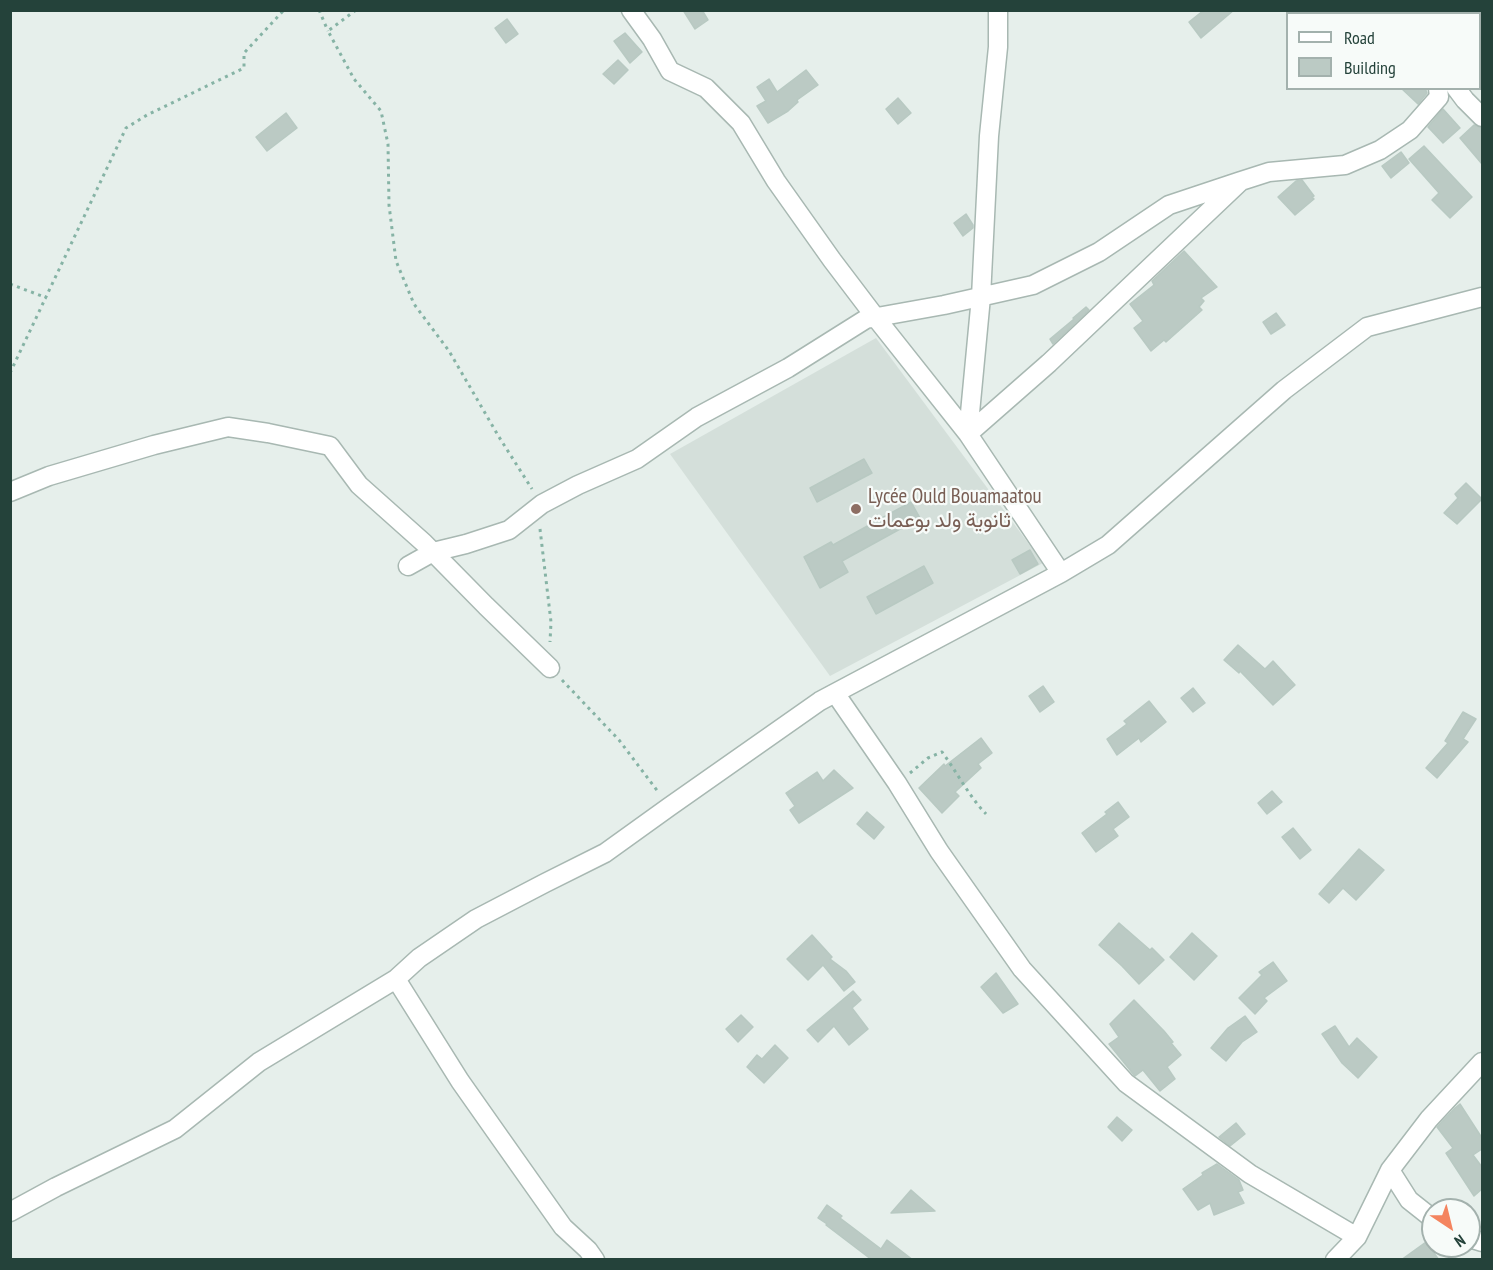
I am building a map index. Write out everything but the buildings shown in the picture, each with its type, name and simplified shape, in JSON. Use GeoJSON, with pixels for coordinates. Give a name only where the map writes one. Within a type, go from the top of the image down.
{"type":"FeatureCollection","features":[{"type":"Feature","properties":{"kind":"street"},"geometry":{"type":"LineString","coordinates":[[631,10],[652,39],[670,71],[706,88],[741,123],[776,181],[832,260],[968,434],[1061,573]]}},
{"type":"Feature","properties":{"kind":"street"},"geometry":{"type":"LineString","coordinates":[[968,434],[981,297],[989,136],[998,46],[998,10]]}},
{"type":"Feature","properties":{"kind":"street"},"geometry":{"type":"LineString","coordinates":[[408,566],[433,552],[508,530],[542,504],[637,459],[697,417],[788,368],[866,319],[1033,285],[1099,252],[1168,205],[1269,172],[1345,165],[1380,150],[1410,130],[1439,97],[1438,90]]}},
{"type":"Feature","properties":{"kind":"street"},"geometry":{"type":"LineString","coordinates":[[1458,90],[1482,117]]}},
{"type":"Feature","properties":{"kind":"street"},"geometry":{"type":"LineString","coordinates":[[968,434],[1049,363],[1241,181]]}},
{"type":"Feature","properties":{"kind":"street"},"geometry":{"type":"LineString","coordinates":[[10,1212],[175,1129],[260,1062],[396,979],[419,958],[476,919],[605,853],[820,701],[1061,573],[1108,545],[1284,390],[1368,327],[1482,297]]}},
{"type":"Feature","properties":{"kind":"street"},"geometry":{"type":"LineString","coordinates":[[10,492],[49,476],[228,427],[330,446],[359,485],[433,552],[550,668]]}},
{"type":"Feature","properties":{"kind":"street"},"geometry":{"type":"LineString","coordinates":[[835,693],[897,783],[939,851],[1022,969],[1126,1083],[1250,1174],[1357,1237]]}},
{"type":"Feature","properties":{"kind":"street"},"geometry":{"type":"LineString","coordinates":[[396,979],[460,1081],[563,1227],[588,1250],[595,1260]]}},
{"type":"Feature","properties":{"kind":"street"},"geometry":{"type":"LineString","coordinates":[[1335,1260],[1357,1237],[1390,1170],[1429,1119],[1482,1062]]}},
{"type":"Feature","properties":{"kind":"street"},"geometry":{"type":"LineString","coordinates":[[1390,1170],[1409,1200],[1421,1210]]}},
{"type":"Feature","properties":{"kind":"path"},"geometry":{"type":"LineString","coordinates":[[10,373],[126,128],[147,114],[244,68],[244,53],[284,10]]}},
{"type":"Feature","properties":{"kind":"path"},"geometry":{"type":"LineString","coordinates":[[319,10],[354,79],[381,111],[388,144],[389,205],[396,261],[414,304],[449,351],[542,504],[540,524],[550,622],[550,668],[619,740],[669,807]]}},
{"type":"Feature","properties":{"kind":"path"},"geometry":{"type":"LineString","coordinates":[[328,31],[356,10]]}},
{"type":"Feature","properties":{"kind":"path"},"geometry":{"type":"LineString","coordinates":[[10,284],[47,298]]}},
{"type":"Feature","properties":{"kind":"path"},"geometry":{"type":"LineString","coordinates":[[897,783],[928,758],[942,752],[952,764],[969,794],[986,814]]}},
{"type":"Feature","properties":{"kind":"shaded area","name":"Lycée Ould Bouamaatou ثانوية ولد بوعمات"},"geometry":{"type":"Polygon","coordinates":[[[876,338],[1043,563],[830,676],[670,454],[876,338]]]}},
{"type":"Feature","properties":{"kind":"place","name":"Lycée Ould Bouamaatou ثانوية ولد بوعمات"},"geometry":{"type":"Point","coordinates":[856,509]}}]}
